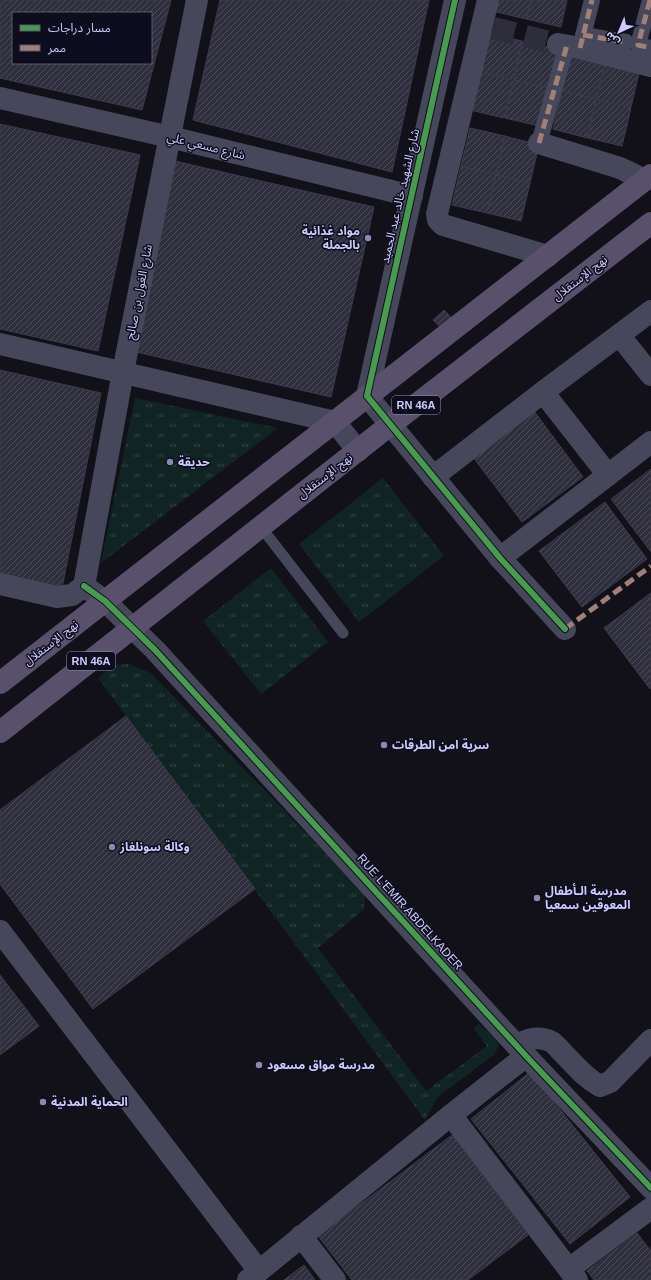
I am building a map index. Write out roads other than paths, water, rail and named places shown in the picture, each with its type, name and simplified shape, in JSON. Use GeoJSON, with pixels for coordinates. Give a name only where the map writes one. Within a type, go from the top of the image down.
{"type":"FeatureCollection","features":[{"type":"Feature","properties":{"kind":"main road","name":"نهج الإستقلال"},"geometry":{"type":"LineString","coordinates":[[0,683],[648,177]]}},
{"type":"Feature","properties":{"kind":"main road","name":"نهج الإستقلال"},"geometry":{"type":"LineString","coordinates":[[0,732],[390,425],[651,223]]}},
{"type":"Feature","properties":{"kind":"street","name":"شارع الغول بن صالح"},"geometry":{"type":"LineString","coordinates":[[84,586],[123,372],[197,0]]}},
{"type":"Feature","properties":{"kind":"street","name":"شارع الشهيد خالد عبد الحميد"},"geometry":{"type":"LineString","coordinates":[[367,396],[455,0]]}},
{"type":"Feature","properties":{"kind":"street"},"geometry":{"type":"LineString","coordinates":[[488,0],[488,27],[437,214],[438,220],[443,225],[548,256]]}},
{"type":"Feature","properties":{"kind":"street"},"geometry":{"type":"LineString","coordinates":[[592,0],[572,43],[539,143],[648,177]]}},
{"type":"Feature","properties":{"kind":"street"},"geometry":{"type":"LineString","coordinates":[[650,0],[638,45],[651,48]]}},
{"type":"Feature","properties":{"kind":"street"},"geometry":{"type":"LineString","coordinates":[[572,43],[626,42]]}},
{"type":"Feature","properties":{"kind":"street"},"geometry":{"type":"LineString","coordinates":[[572,43],[651,66]]}},
{"type":"Feature","properties":{"kind":"street","name":"شارع مسعي علي"},"geometry":{"type":"LineString","coordinates":[[0,98],[170,137],[412,196]]}},
{"type":"Feature","properties":{"kind":"street"},"geometry":{"type":"LineString","coordinates":[[433,477],[542,392],[651,311]]}},
{"type":"Feature","properties":{"kind":"street"},"geometry":{"type":"LineString","coordinates":[[619,335],[651,375]]}},
{"type":"Feature","properties":{"kind":"street"},"geometry":{"type":"LineString","coordinates":[[0,344],[335,422],[358,451]]}},
{"type":"Feature","properties":{"kind":"street"},"geometry":{"type":"LineString","coordinates":[[542,392],[608,475]]}},
{"type":"Feature","properties":{"kind":"street"},"geometry":{"type":"LineString","coordinates":[[367,396],[500,558],[565,629]]}},
{"type":"Feature","properties":{"kind":"street"},"geometry":{"type":"LineString","coordinates":[[500,558],[651,442]]}},
{"type":"Feature","properties":{"kind":"street"},"geometry":{"type":"LineString","coordinates":[[0,584],[57,597],[72,594],[84,586]]}},
{"type":"Feature","properties":{"kind":"street","name":"RUE L'EMIR ABDELKADER"},"geometry":{"type":"LineString","coordinates":[[84,586],[105,601],[155,650],[522,1051],[651,1188]]}},
{"type":"Feature","properties":{"kind":"street"},"geometry":{"type":"LineString","coordinates":[[0,931],[254,1275],[451,1115],[522,1051],[523,1041],[532,1038],[553,1042],[591,1081],[600,1086],[610,1082],[651,1040]]}},
{"type":"Feature","properties":{"kind":"street"},"geometry":{"type":"LineString","coordinates":[[451,1115],[573,1274],[651,1208]]}},
{"type":"Feature","properties":{"kind":"street"},"geometry":{"type":"LineString","coordinates":[[301,1236],[335,1280]]}},
{"type":"Feature","properties":{"kind":"lane"},"geometry":{"type":"LineString","coordinates":[[261,526],[343,633]]}},
{"type":"Feature","properties":{"kind":"tunnel"},"geometry":{"type":"LineString","coordinates":[[493,28],[558,44]]}},
{"type":"Feature","properties":{"kind":"place","name":"مواد غذائية بالجملة"},"geometry":{"type":"Point","coordinates":[368,238]}},
{"type":"Feature","properties":{"kind":"place","name":"حديقة"},"geometry":{"type":"Point","coordinates":[170,462]}},
{"type":"Feature","properties":{"kind":"place","name":"سرية امن الطرقات"},"geometry":{"type":"Point","coordinates":[384,745]}},
{"type":"Feature","properties":{"kind":"place","name":"وكالة سونلغاز"},"geometry":{"type":"Point","coordinates":[112,847]}},
{"type":"Feature","properties":{"kind":"place","name":"مدرسة الـأطفال المعوقين سمعيا"},"geometry":{"type":"Point","coordinates":[537,898]}},
{"type":"Feature","properties":{"kind":"place","name":"مدرسة مواق مسعود"},"geometry":{"type":"Point","coordinates":[259,1065]}},
{"type":"Feature","properties":{"kind":"place","name":"الحماية المدنية"},"geometry":{"type":"Point","coordinates":[43,1102]}}]}
